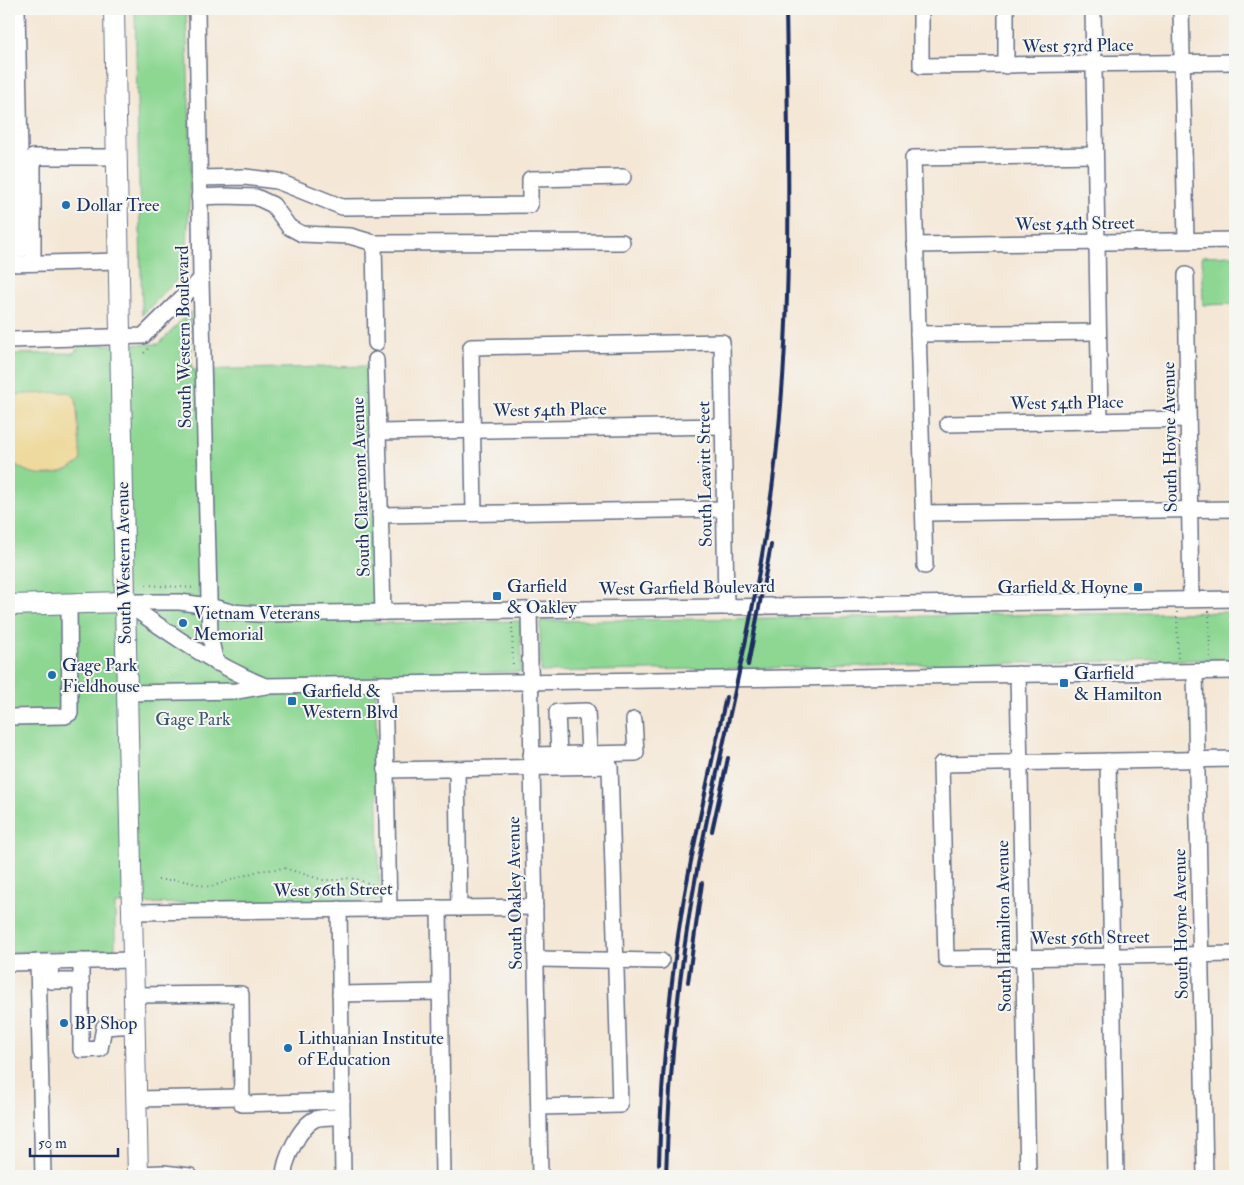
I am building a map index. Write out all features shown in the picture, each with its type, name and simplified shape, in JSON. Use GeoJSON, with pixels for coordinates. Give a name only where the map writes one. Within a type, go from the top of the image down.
{"type":"FeatureCollection","features":[{"type":"Feature","properties":{"kind":"main road","name":"South Western Avenue"},"geometry":{"type":"LineString","coordinates":[[114,9],[124,602],[138,1175]]}},
{"type":"Feature","properties":{"kind":"main road"},"geometry":{"type":"LineString","coordinates":[[9,605],[124,602]]}},
{"type":"Feature","properties":{"kind":"street"},"geometry":{"type":"LineString","coordinates":[[9,250],[22,249],[17,9]]}},
{"type":"Feature","properties":{"kind":"street","name":"South Western Boulevard"},"geometry":{"type":"LineString","coordinates":[[197,9],[199,197],[209,606],[210,636],[216,663]]}},
{"type":"Feature","properties":{"kind":"street","name":"West 53rd Place"},"geometry":{"type":"LineString","coordinates":[[921,9],[922,66],[1235,62]]}},
{"type":"Feature","properties":{"kind":"street"},"geometry":{"type":"LineString","coordinates":[[1006,9],[1006,66]]}},
{"type":"Feature","properties":{"kind":"street"},"geometry":{"type":"LineString","coordinates":[[1093,9],[1100,421]]}},
{"type":"Feature","properties":{"kind":"street"},"geometry":{"type":"LineString","coordinates":[[1181,9],[1186,240]]}},
{"type":"Feature","properties":{"kind":"street"},"geometry":{"type":"LineString","coordinates":[[925,566],[913,158],[1095,155]]}},
{"type":"Feature","properties":{"kind":"street"},"geometry":{"type":"LineString","coordinates":[[33,263],[32,157],[117,157]]}},
{"type":"Feature","properties":{"kind":"street"},"geometry":{"type":"LineString","coordinates":[[199,178],[245,177],[277,181],[342,207],[530,205],[530,179],[623,177]]}},
{"type":"Feature","properties":{"kind":"street"},"geometry":{"type":"LineString","coordinates":[[199,197],[256,197],[272,205],[289,227],[302,234],[350,236],[374,243],[622,242]]}},
{"type":"Feature","properties":{"kind":"street","name":"West 54th Street"},"geometry":{"type":"LineString","coordinates":[[915,245],[1235,240]]}},
{"type":"Feature","properties":{"kind":"street"},"geometry":{"type":"LineString","coordinates":[[374,243],[376,343]]}},
{"type":"Feature","properties":{"kind":"street"},"geometry":{"type":"LineString","coordinates":[[9,264],[119,261]]}},
{"type":"Feature","properties":{"kind":"street","name":"South Hoyne Avenue"},"geometry":{"type":"LineString","coordinates":[[1186,275],[1191,599]]}},
{"type":"Feature","properties":{"kind":"street"},"geometry":{"type":"LineString","coordinates":[[9,340],[143,336],[201,279]]}},
{"type":"Feature","properties":{"kind":"street"},"geometry":{"type":"LineString","coordinates":[[918,334],[1098,332]]}},
{"type":"Feature","properties":{"kind":"street","name":"South Leavitt Street"},"geometry":{"type":"LineString","coordinates":[[472,430],[471,347],[722,342],[726,606]]}},
{"type":"Feature","properties":{"kind":"street","name":"South Claremont Avenue"},"geometry":{"type":"LineString","coordinates":[[376,360],[383,612]]}},
{"type":"Feature","properties":{"kind":"street","name":"West 54th Place"},"geometry":{"type":"LineString","coordinates":[[948,424],[1188,420]]}},
{"type":"Feature","properties":{"kind":"street","name":"West 54th Place"},"geometry":{"type":"LineString","coordinates":[[378,432],[723,426]]}},
{"type":"Feature","properties":{"kind":"street"},"geometry":{"type":"LineString","coordinates":[[472,430],[474,513]]}},
{"type":"Feature","properties":{"kind":"street"},"geometry":{"type":"LineString","coordinates":[[380,515],[724,509]]}},
{"type":"Feature","properties":{"kind":"street"},"geometry":{"type":"LineString","coordinates":[[924,513],[1235,509]]}},
{"type":"Feature","properties":{"kind":"street","name":"West Garfield Boulevard"},"geometry":{"type":"LineString","coordinates":[[124,602],[180,602],[209,606],[230,612],[252,614],[1235,599]]}},
{"type":"Feature","properties":{"kind":"street"},"geometry":{"type":"LineString","coordinates":[[124,602],[216,663],[242,677],[265,686]]}},
{"type":"Feature","properties":{"kind":"street"},"geometry":{"type":"LineString","coordinates":[[9,717],[65,716],[70,713],[69,604]]}},
{"type":"Feature","properties":{"kind":"street","name":"South Oakley Avenue"},"geometry":{"type":"LineString","coordinates":[[528,610],[540,1176]]}},
{"type":"Feature","properties":{"kind":"street"},"geometry":{"type":"LineString","coordinates":[[127,693],[237,690],[265,686],[1235,671]]}},
{"type":"Feature","properties":{"kind":"street","name":"South Hoyne Avenue"},"geometry":{"type":"LineString","coordinates":[[1195,672],[1205,1176]]}},
{"type":"Feature","properties":{"kind":"street","name":"South Hamilton Avenue"},"geometry":{"type":"LineString","coordinates":[[1018,674],[1028,1176]]}},
{"type":"Feature","properties":{"kind":"street"},"geometry":{"type":"LineString","coordinates":[[384,684],[389,908]]}},
{"type":"Feature","properties":{"kind":"street"},"geometry":{"type":"LineString","coordinates":[[559,754],[557,712],[587,711],[589,754]]}},
{"type":"Feature","properties":{"kind":"street"},"geometry":{"type":"LineString","coordinates":[[386,770],[457,769],[532,761],[559,754],[636,753],[634,720]]}},
{"type":"Feature","properties":{"kind":"street"},"geometry":{"type":"LineString","coordinates":[[1020,762],[1235,759]]}},
{"type":"Feature","properties":{"kind":"street"},"geometry":{"type":"LineString","coordinates":[[532,761],[610,766],[620,1105],[539,1107]]}},
{"type":"Feature","properties":{"kind":"street"},"geometry":{"type":"LineString","coordinates":[[1108,761],[1116,1176]]}},
{"type":"Feature","properties":{"kind":"street","name":"West 56th Street"},"geometry":{"type":"LineString","coordinates":[[1020,762],[941,764],[946,959],[1235,954]]}},
{"type":"Feature","properties":{"kind":"street"},"geometry":{"type":"LineString","coordinates":[[457,769],[459,908]]}},
{"type":"Feature","properties":{"kind":"street","name":"West 56th Street"},"geometry":{"type":"LineString","coordinates":[[132,912],[534,907]]}},
{"type":"Feature","properties":{"kind":"street"},"geometry":{"type":"LineString","coordinates":[[439,908],[443,1176]]}},
{"type":"Feature","properties":{"kind":"street"},"geometry":{"type":"LineString","coordinates":[[339,909],[343,1176]]}},
{"type":"Feature","properties":{"kind":"street"},"geometry":{"type":"LineString","coordinates":[[536,959],[661,961]]}},
{"type":"Feature","properties":{"kind":"street"},"geometry":{"type":"LineString","coordinates":[[9,962],[132,960]]}},
{"type":"Feature","properties":{"kind":"street"},"geometry":{"type":"LineString","coordinates":[[81,961],[81,1050],[100,1049],[104,1027],[134,1025]]}},
{"type":"Feature","properties":{"kind":"street"},"geometry":{"type":"LineString","coordinates":[[44,962],[52,981],[81,981]]}},
{"type":"Feature","properties":{"kind":"street"},"geometry":{"type":"LineString","coordinates":[[43,1176],[44,962]]}},
{"type":"Feature","properties":{"kind":"street"},"geometry":{"type":"LineString","coordinates":[[340,994],[440,992]]}},
{"type":"Feature","properties":{"kind":"street"},"geometry":{"type":"LineString","coordinates":[[133,995],[241,994],[242,1104],[342,1101]]}},
{"type":"Feature","properties":{"kind":"street"},"geometry":{"type":"LineString","coordinates":[[136,1099],[242,1097]]}},
{"type":"Feature","properties":{"kind":"street"},"geometry":{"type":"LineString","coordinates":[[284,1176],[285,1163],[293,1146],[307,1125],[323,1117],[342,1117]]}},
{"type":"Feature","properties":{"kind":"street"},"geometry":{"type":"LineString","coordinates":[[138,1175],[164,1172],[190,1176]]}},
{"type":"Feature","properties":{"kind":"path"},"geometry":{"type":"LineString","coordinates":[[148,586],[197,588]]}},
{"type":"Feature","properties":{"kind":"path"},"geometry":{"type":"LineString","coordinates":[[1209,608],[1210,659]]}},
{"type":"Feature","properties":{"kind":"path"},"geometry":{"type":"LineString","coordinates":[[1177,611],[1178,660]]}},
{"type":"Feature","properties":{"kind":"path"},"geometry":{"type":"LineString","coordinates":[[512,618],[513,670]]}},
{"type":"Feature","properties":{"kind":"path"},"geometry":{"type":"LineString","coordinates":[[158,880],[180,880],[210,887],[258,870],[284,868],[323,880],[356,879],[380,887]]}},
{"type":"Feature","properties":{"kind":"green space"},"geometry":{"type":"Polygon","coordinates":[[[135,9],[186,9],[191,162],[186,271],[142,315],[135,9]]]}},
{"type":"Feature","properties":{"kind":"green space"},"geometry":{"type":"Polygon","coordinates":[[[1235,255],[1235,304],[1203,305],[1202,256],[1235,255]]]}},
{"type":"Feature","properties":{"kind":"green space","name":"Gage Park"},"geometry":{"type":"Polygon","coordinates":[[[190,311],[192,370],[369,366],[374,623],[520,621],[521,672],[375,674],[380,901],[115,904],[115,950],[9,952],[9,354],[74,353],[80,345],[159,344],[190,311]]]}},
{"type":"Feature","properties":{"kind":"green space"},"geometry":{"type":"Polygon","coordinates":[[[1235,612],[1235,659],[541,672],[540,621],[1235,612]]]}},
{"type":"Feature","properties":{"kind":"sand"},"geometry":{"type":"Polygon","coordinates":[[[68,392],[76,398],[81,461],[73,467],[54,474],[34,473],[16,465],[9,457],[9,397],[11,395],[68,392]]]}},
{"type":"Feature","properties":{"kind":"railway"},"geometry":{"type":"LineString","coordinates":[[666,1176],[669,1099],[680,984],[690,908],[753,606],[768,517],[776,453],[786,327],[788,263],[786,9]]}},
{"type":"Feature","properties":{"kind":"railway"},"geometry":{"type":"LineString","coordinates":[[748,665],[771,545]]}},
{"type":"Feature","properties":{"kind":"railway"},"geometry":{"type":"LineString","coordinates":[[659,1164],[666,1034],[678,936],[703,800],[726,697]]}},
{"type":"Feature","properties":{"kind":"railway"},"geometry":{"type":"LineString","coordinates":[[712,831],[728,758]]}},
{"type":"Feature","properties":{"kind":"railway"},"geometry":{"type":"LineString","coordinates":[[688,982],[702,883]]}},
{"type":"Feature","properties":{"kind":"place","name":"Dollar Tree"},"geometry":{"type":"Point","coordinates":[66,205]}},
{"type":"Feature","properties":{"kind":"place","name":"Garfield & Hoyne"},"geometry":{"type":"Point","coordinates":[1138,587]}},
{"type":"Feature","properties":{"kind":"place","name":"Garfield & Oakley"},"geometry":{"type":"Point","coordinates":[497,596]}},
{"type":"Feature","properties":{"kind":"place","name":"Vietnam Veterans Memorial"},"geometry":{"type":"Point","coordinates":[183,623]}},
{"type":"Feature","properties":{"kind":"place","name":"Gage Park Fieldhouse"},"geometry":{"type":"Point","coordinates":[52,675]}},
{"type":"Feature","properties":{"kind":"place","name":"Garfield & Hamilton"},"geometry":{"type":"Point","coordinates":[1064,683]}},
{"type":"Feature","properties":{"kind":"place","name":"Garfield & Western Blvd"},"geometry":{"type":"Point","coordinates":[292,701]}},
{"type":"Feature","properties":{"kind":"place","name":"BP Shop"},"geometry":{"type":"Point","coordinates":[64,1023]}},
{"type":"Feature","properties":{"kind":"place","name":"Lithuanian Institute of Education"},"geometry":{"type":"Point","coordinates":[288,1048]}}]}
